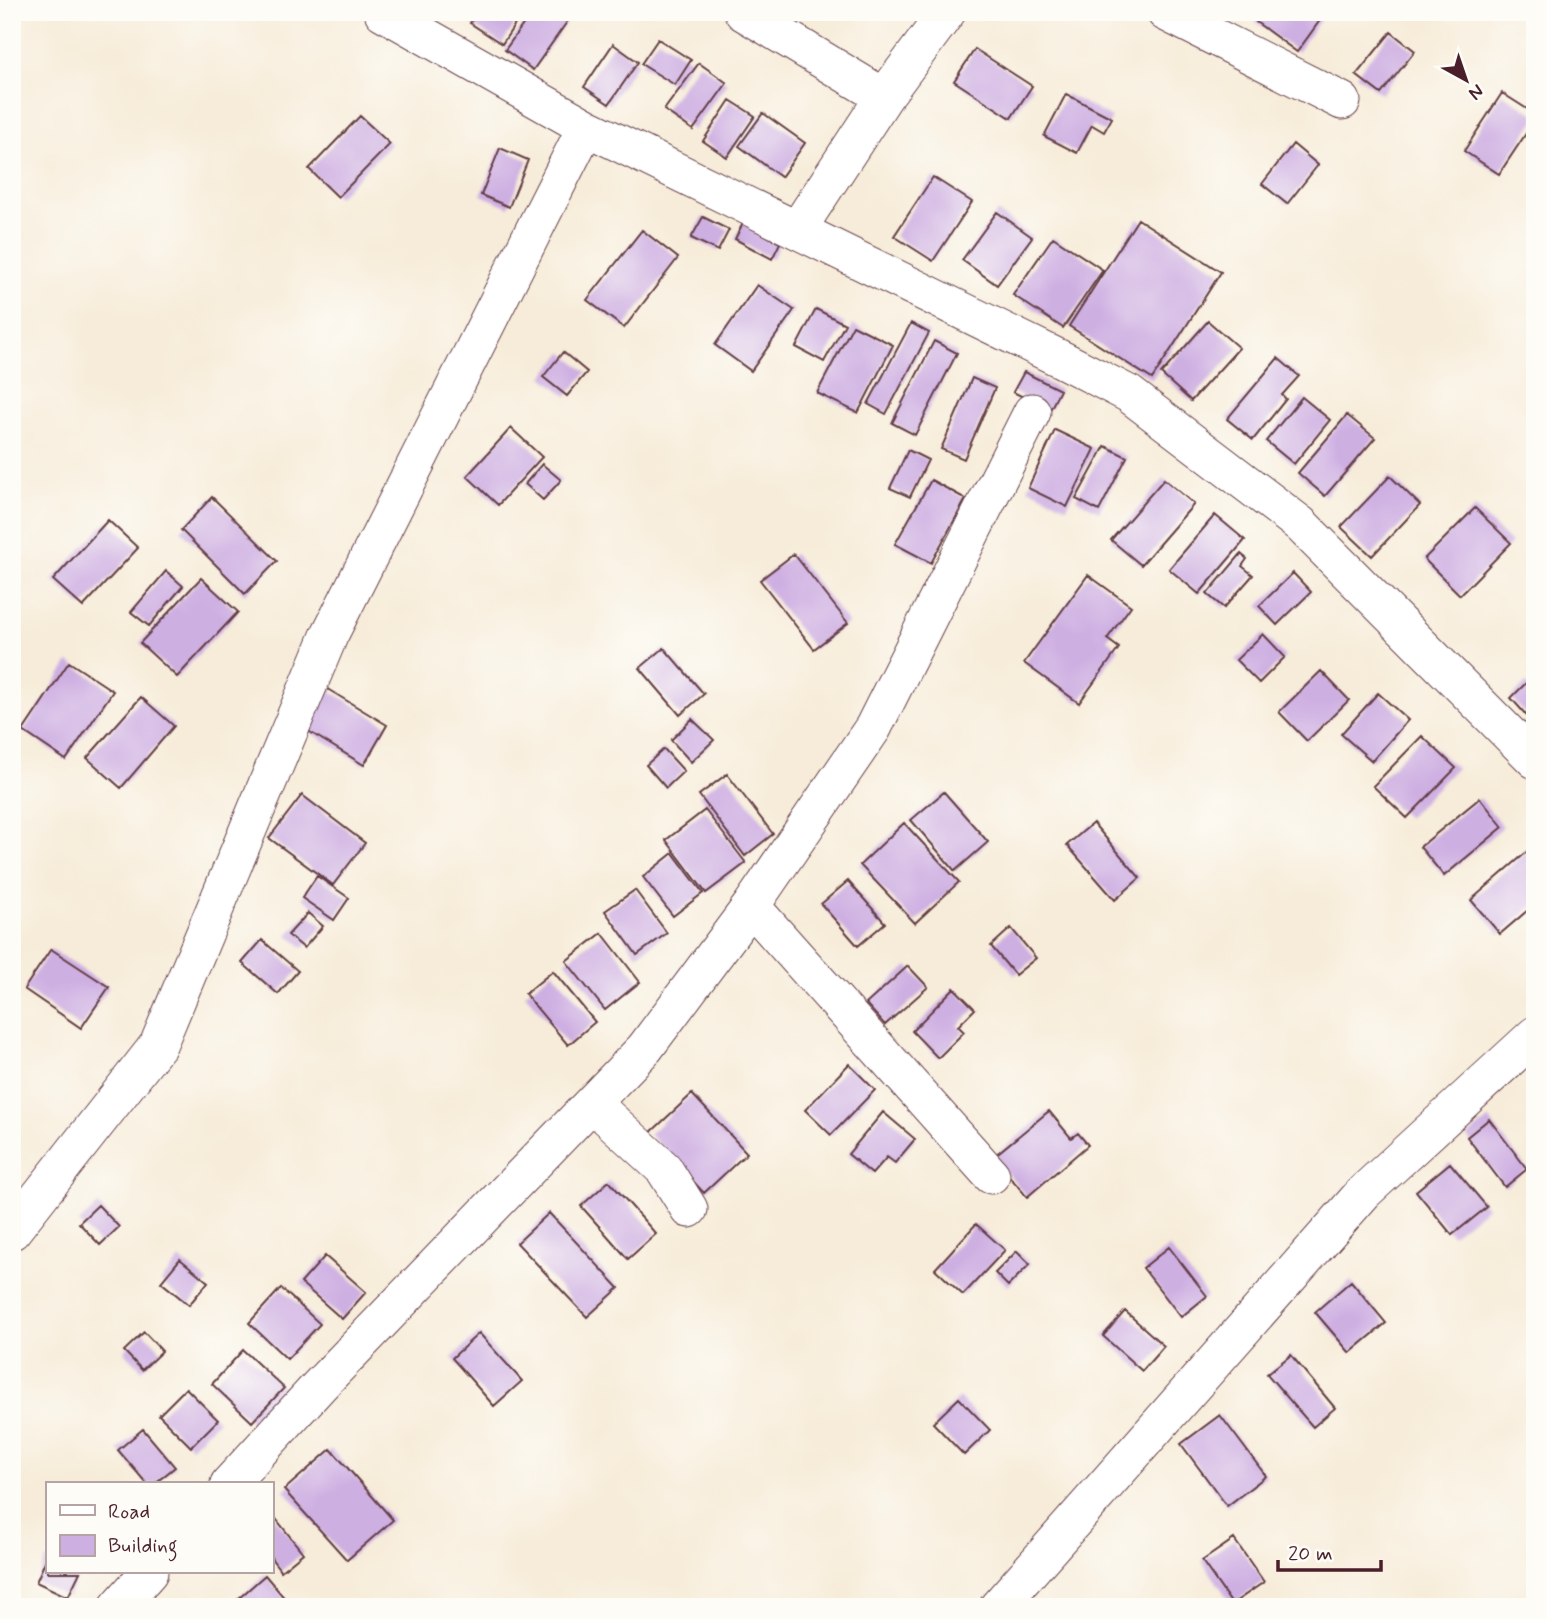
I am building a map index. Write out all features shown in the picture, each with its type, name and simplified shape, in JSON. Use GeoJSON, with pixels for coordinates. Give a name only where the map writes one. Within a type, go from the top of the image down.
{"type":"FeatureCollection","features":[{"type":"Feature","properties":{"kind":"street"},"geometry":{"type":"LineString","coordinates":[[383,12],[586,127],[1129,394],[1300,524],[1535,760]]}},
{"type":"Feature","properties":{"kind":"street"},"geometry":{"type":"LineString","coordinates":[[743,12],[884,97]]}},
{"type":"Feature","properties":{"kind":"street"},"geometry":{"type":"LineString","coordinates":[[797,230],[884,97],[947,12]]}},
{"type":"Feature","properties":{"kind":"street"},"geometry":{"type":"LineString","coordinates":[[1166,12],[1342,101]]}},
{"type":"Feature","properties":{"kind":"street"},"geometry":{"type":"LineString","coordinates":[[12,1231],[158,1045],[329,636],[586,127]]}},
{"type":"Feature","properties":{"kind":"street"},"geometry":{"type":"LineString","coordinates":[[231,1482],[319,1386],[645,1048],[751,906],[873,728],[1031,412]]}},
{"type":"Feature","properties":{"kind":"street"},"geometry":{"type":"LineString","coordinates":[[751,906],[991,1175]]}},
{"type":"Feature","properties":{"kind":"street"},"geometry":{"type":"LineString","coordinates":[[998,1607],[1364,1192],[1535,1035]]}},
{"type":"Feature","properties":{"kind":"street"},"geometry":{"type":"LineString","coordinates":[[592,1103],[664,1169],[689,1209]]}},
{"type":"Feature","properties":{"kind":"street"},"geometry":{"type":"LineString","coordinates":[[118,1607],[147,1574]]}},
{"type":"Feature","properties":{"kind":"building"},"geometry":{"type":"Polygon","coordinates":[[[478,12],[523,12],[502,44],[470,23],[478,12]]]}},
{"type":"Feature","properties":{"kind":"building"},"geometry":{"type":"Polygon","coordinates":[[[532,12],[574,12],[533,70],[505,50],[532,12]]]}},
{"type":"Feature","properties":{"kind":"building"},"geometry":{"type":"Polygon","coordinates":[[[1264,12],[1326,12],[1297,52],[1256,22],[1264,12]]]}},
{"type":"Feature","properties":{"kind":"building"},"geometry":{"type":"Polygon","coordinates":[[[1391,32],[1415,51],[1381,94],[1356,75],[1391,32]]]}},
{"type":"Feature","properties":{"kind":"building"},"geometry":{"type":"Polygon","coordinates":[[[658,39],[691,60],[675,85],[641,64],[658,39]]]}},
{"type":"Feature","properties":{"kind":"building"},"geometry":{"type":"Polygon","coordinates":[[[613,44],[638,62],[609,104],[584,87],[613,44]]]}},
{"type":"Feature","properties":{"kind":"building"},"geometry":{"type":"Polygon","coordinates":[[[975,49],[1032,86],[1011,118],[954,81],[975,49]]]}},
{"type":"Feature","properties":{"kind":"building"},"geometry":{"type":"Polygon","coordinates":[[[699,63],[727,83],[693,130],[664,110],[699,63]]]}},
{"type":"Feature","properties":{"kind":"building"},"geometry":{"type":"Polygon","coordinates":[[[1502,93],[1535,114],[1535,120],[1499,174],[1464,151],[1502,93]]]}},
{"type":"Feature","properties":{"kind":"building"},"geometry":{"type":"Polygon","coordinates":[[[1066,94],[1112,118],[1104,132],[1092,125],[1077,153],[1044,136],[1066,94]]]}},
{"type":"Feature","properties":{"kind":"building"},"geometry":{"type":"Polygon","coordinates":[[[730,100],[755,116],[727,157],[703,141],[730,100]]]}},
{"type":"Feature","properties":{"kind":"building"},"geometry":{"type":"Polygon","coordinates":[[[763,113],[805,143],[781,177],[739,146],[763,113]]]}},
{"type":"Feature","properties":{"kind":"building"},"geometry":{"type":"Polygon","coordinates":[[[360,116],[390,144],[338,197],[309,169],[360,116]]]}},
{"type":"Feature","properties":{"kind":"building"},"geometry":{"type":"Polygon","coordinates":[[[1293,144],[1318,165],[1287,204],[1262,184],[1293,144]]]}},
{"type":"Feature","properties":{"kind":"building"},"geometry":{"type":"Polygon","coordinates":[[[500,148],[528,160],[509,207],[481,195],[500,148]]]}},
{"type":"Feature","properties":{"kind":"building"},"geometry":{"type":"Polygon","coordinates":[[[933,177],[972,202],[933,261],[894,236],[933,177]]]}},
{"type":"Feature","properties":{"kind":"building"},"geometry":{"type":"Polygon","coordinates":[[[997,212],[1032,237],[997,285],[962,260],[997,212]]]}},
{"type":"Feature","properties":{"kind":"building"},"geometry":{"type":"Polygon","coordinates":[[[703,217],[729,230],[718,251],[691,238],[703,217]]]}},
{"type":"Feature","properties":{"kind":"building"},"geometry":{"type":"Polygon","coordinates":[[[1138,219],[1221,272],[1152,379],[1069,326],[1138,219]]]}},
{"type":"Feature","properties":{"kind":"building"},"geometry":{"type":"Polygon","coordinates":[[[743,223],[780,243],[772,259],[735,239],[743,223]]]}},
{"type":"Feature","properties":{"kind":"building"},"geometry":{"type":"Polygon","coordinates":[[[642,230],[678,258],[624,328],[587,300],[642,230]]]}},
{"type":"Feature","properties":{"kind":"building"},"geometry":{"type":"Polygon","coordinates":[[[1053,237],[1103,270],[1063,328],[1013,295],[1053,237]]]}},
{"type":"Feature","properties":{"kind":"building"},"geometry":{"type":"Polygon","coordinates":[[[757,285],[794,310],[751,371],[715,345],[757,285]]]}},
{"type":"Feature","properties":{"kind":"building"},"geometry":{"type":"Polygon","coordinates":[[[816,309],[845,324],[824,362],[796,347],[816,309]]]}},
{"type":"Feature","properties":{"kind":"building"},"geometry":{"type":"Polygon","coordinates":[[[1208,321],[1239,348],[1191,401],[1161,374],[1208,321]]]}},
{"type":"Feature","properties":{"kind":"building"},"geometry":{"type":"Polygon","coordinates":[[[911,323],[929,333],[886,414],[868,404],[911,323]]]}},
{"type":"Feature","properties":{"kind":"building"},"geometry":{"type":"Polygon","coordinates":[[[853,325],[893,345],[858,413],[817,393],[853,325]]]}},
{"type":"Feature","properties":{"kind":"building"},"geometry":{"type":"Polygon","coordinates":[[[934,341],[957,353],[915,435],[892,423],[934,341]]]}},
{"type":"Feature","properties":{"kind":"building"},"geometry":{"type":"Polygon","coordinates":[[[563,352],[587,372],[567,396],[543,377],[563,352]]]}},
{"type":"Feature","properties":{"kind":"building"},"geometry":{"type":"Polygon","coordinates":[[[1278,358],[1299,376],[1282,395],[1286,399],[1253,440],[1227,419],[1278,358]]]}},
{"type":"Feature","properties":{"kind":"building"},"geometry":{"type":"Polygon","coordinates":[[[1024,372],[1060,390],[1050,410],[1013,392],[1024,372]]]}},
{"type":"Feature","properties":{"kind":"building"},"geometry":{"type":"Polygon","coordinates":[[[972,378],[995,388],[964,459],[941,449],[972,378]]]}},
{"type":"Feature","properties":{"kind":"building"},"geometry":{"type":"Polygon","coordinates":[[[1302,397],[1330,420],[1294,464],[1266,441],[1302,397]]]}},
{"type":"Feature","properties":{"kind":"building"},"geometry":{"type":"Polygon","coordinates":[[[1347,415],[1375,438],[1325,496],[1298,473],[1347,415]]]}},
{"type":"Feature","properties":{"kind":"building"},"geometry":{"type":"Polygon","coordinates":[[[511,428],[542,457],[498,505],[467,476],[511,428]]]}},
{"type":"Feature","properties":{"kind":"building"},"geometry":{"type":"Polygon","coordinates":[[[1055,430],[1095,449],[1067,507],[1028,488],[1055,430]]]}},
{"type":"Feature","properties":{"kind":"building"},"geometry":{"type":"Polygon","coordinates":[[[1105,446],[1127,457],[1099,511],[1076,499],[1105,446]]]}},
{"type":"Feature","properties":{"kind":"building"},"geometry":{"type":"Polygon","coordinates":[[[908,450],[928,460],[910,497],[890,488],[908,450]]]}},
{"type":"Feature","properties":{"kind":"building"},"geometry":{"type":"Polygon","coordinates":[[[542,464],[561,480],[543,500],[525,484],[542,464]]]}},
{"type":"Feature","properties":{"kind":"building"},"geometry":{"type":"Polygon","coordinates":[[[1390,476],[1420,505],[1372,556],[1341,527],[1390,476]]]}},
{"type":"Feature","properties":{"kind":"building"},"geometry":{"type":"Polygon","coordinates":[[[1164,479],[1194,504],[1141,565],[1111,540],[1164,479]]]}},
{"type":"Feature","properties":{"kind":"building"},"geometry":{"type":"Polygon","coordinates":[[[931,480],[966,499],[931,563],[895,544],[931,480]]]}},
{"type":"Feature","properties":{"kind":"building"},"geometry":{"type":"Polygon","coordinates":[[[212,497],[277,561],[245,594],[181,530],[212,497]]]}},
{"type":"Feature","properties":{"kind":"building"},"geometry":{"type":"Polygon","coordinates":[[[1475,508],[1511,543],[1460,595],[1424,559],[1475,508]]]}},
{"type":"Feature","properties":{"kind":"building"},"geometry":{"type":"Polygon","coordinates":[[[1215,515],[1245,540],[1199,594],[1169,569],[1215,515]]]}},
{"type":"Feature","properties":{"kind":"building"},"geometry":{"type":"Polygon","coordinates":[[[108,520],[138,548],[83,607],[53,580],[108,520]]]}},
{"type":"Feature","properties":{"kind":"building"},"geometry":{"type":"Polygon","coordinates":[[[794,554],[848,623],[814,649],[760,580],[794,554]]]}},
{"type":"Feature","properties":{"kind":"building"},"geometry":{"type":"Polygon","coordinates":[[[1241,554],[1247,559],[1242,566],[1253,575],[1224,608],[1207,594],[1241,554]]]}},
{"type":"Feature","properties":{"kind":"building"},"geometry":{"type":"Polygon","coordinates":[[[166,571],[183,586],[149,626],[131,612],[166,571]]]}},
{"type":"Feature","properties":{"kind":"building"},"geometry":{"type":"Polygon","coordinates":[[[1293,573],[1311,592],[1277,625],[1259,606],[1293,573]]]}},
{"type":"Feature","properties":{"kind":"building"},"geometry":{"type":"Polygon","coordinates":[[[1088,575],[1131,606],[1107,639],[1119,648],[1079,703],[1024,663],[1088,575]]]}},
{"type":"Feature","properties":{"kind":"building"},"geometry":{"type":"Polygon","coordinates":[[[201,578],[238,612],[177,677],[140,643],[201,578]]]}},
{"type":"Feature","properties":{"kind":"building"},"geometry":{"type":"Polygon","coordinates":[[[1263,634],[1285,657],[1259,683],[1236,660],[1263,634]]]}},
{"type":"Feature","properties":{"kind":"building"},"geometry":{"type":"Polygon","coordinates":[[[664,648],[704,694],[680,715],[640,668],[664,648]]]}},
{"type":"Feature","properties":{"kind":"building"},"geometry":{"type":"Polygon","coordinates":[[[69,662],[113,691],[66,760],[23,731],[69,662]]]}},
{"type":"Feature","properties":{"kind":"building"},"geometry":{"type":"Polygon","coordinates":[[[1321,671],[1349,700],[1307,741],[1279,712],[1321,671]]]}},
{"type":"Feature","properties":{"kind":"building"},"geometry":{"type":"Polygon","coordinates":[[[1526,683],[1535,693],[1535,725],[1511,698],[1526,683]]]}},
{"type":"Feature","properties":{"kind":"building"},"geometry":{"type":"Polygon","coordinates":[[[324,687],[387,725],[364,765],[300,726],[324,687]]]}},
{"type":"Feature","properties":{"kind":"building"},"geometry":{"type":"Polygon","coordinates":[[[1378,693],[1408,720],[1372,761],[1341,734],[1378,693]]]}},
{"type":"Feature","properties":{"kind":"building"},"geometry":{"type":"Polygon","coordinates":[[[141,697],[174,726],[121,788],[87,758],[141,697]]]}},
{"type":"Feature","properties":{"kind":"building"},"geometry":{"type":"Polygon","coordinates":[[[692,719],[714,740],[691,762],[671,740],[692,719]]]}},
{"type":"Feature","properties":{"kind":"building"},"geometry":{"type":"Polygon","coordinates":[[[1422,736],[1456,768],[1407,818],[1373,786],[1422,736]]]}},
{"type":"Feature","properties":{"kind":"building"},"geometry":{"type":"Polygon","coordinates":[[[664,749],[684,771],[666,788],[646,765],[664,749]]]}},
{"type":"Feature","properties":{"kind":"building"},"geometry":{"type":"Polygon","coordinates":[[[727,774],[773,834],[745,856],[699,795],[727,774]]]}},
{"type":"Feature","properties":{"kind":"building"},"geometry":{"type":"Polygon","coordinates":[[[944,792],[988,842],[955,871],[911,820],[944,792]]]}},
{"type":"Feature","properties":{"kind":"building"},"geometry":{"type":"Polygon","coordinates":[[[302,795],[365,843],[333,885],[269,838],[302,795]]]}},
{"type":"Feature","properties":{"kind":"building"},"geometry":{"type":"Polygon","coordinates":[[[1480,798],[1503,827],[1444,876],[1420,847],[1480,798]]]}},
{"type":"Feature","properties":{"kind":"building"},"geometry":{"type":"Polygon","coordinates":[[[705,810],[746,863],[706,893],[666,840],[705,810]]]}},
{"type":"Feature","properties":{"kind":"building"},"geometry":{"type":"Polygon","coordinates":[[[904,823],[959,882],[915,923],[860,865],[904,823]]]}},
{"type":"Feature","properties":{"kind":"building"},"geometry":{"type":"Polygon","coordinates":[[[1093,823],[1140,878],[1115,900],[1067,845],[1093,823]]]}},
{"type":"Feature","properties":{"kind":"building"},"geometry":{"type":"Polygon","coordinates":[[[1528,851],[1535,859],[1535,904],[1500,934],[1471,900],[1528,851]]]}},
{"type":"Feature","properties":{"kind":"building"},"geometry":{"type":"Polygon","coordinates":[[[673,853],[703,893],[673,916],[643,877],[673,853]]]}},
{"type":"Feature","properties":{"kind":"building"},"geometry":{"type":"Polygon","coordinates":[[[317,876],[349,898],[334,920],[302,898],[317,876]]]}},
{"type":"Feature","properties":{"kind":"building"},"geometry":{"type":"Polygon","coordinates":[[[848,881],[885,923],[858,946],[821,904],[848,881]]]}},
{"type":"Feature","properties":{"kind":"building"},"geometry":{"type":"Polygon","coordinates":[[[635,890],[667,933],[637,955],[605,911],[635,890]]]}},
{"type":"Feature","properties":{"kind":"building"},"geometry":{"type":"Polygon","coordinates":[[[308,913],[323,926],[304,948],[288,935],[308,913]]]}},
{"type":"Feature","properties":{"kind":"building"},"geometry":{"type":"Polygon","coordinates":[[[1011,928],[1036,958],[1015,975],[991,946],[1011,928]]]}},
{"type":"Feature","properties":{"kind":"building"},"geometry":{"type":"Polygon","coordinates":[[[602,933],[640,982],[605,1010],[566,961],[602,933]]]}},
{"type":"Feature","properties":{"kind":"building"},"geometry":{"type":"Polygon","coordinates":[[[262,940],[298,971],[278,994],[242,963],[262,940]]]}},
{"type":"Feature","properties":{"kind":"building"},"geometry":{"type":"Polygon","coordinates":[[[51,949],[109,987],[81,1028],[24,989],[51,949]]]}},
{"type":"Feature","properties":{"kind":"building"},"geometry":{"type":"Polygon","coordinates":[[[908,966],[928,987],[885,1025],[866,1004],[908,966]]]}},
{"type":"Feature","properties":{"kind":"building"},"geometry":{"type":"Polygon","coordinates":[[[553,971],[595,1022],[568,1045],[525,994],[553,971]]]}},
{"type":"Feature","properties":{"kind":"building"},"geometry":{"type":"Polygon","coordinates":[[[954,988],[975,1009],[958,1026],[964,1032],[938,1058],[912,1031],[954,988]]]}},
{"type":"Feature","properties":{"kind":"building"},"geometry":{"type":"Polygon","coordinates":[[[849,1064],[875,1090],[831,1135],[805,1110],[849,1064]]]}},
{"type":"Feature","properties":{"kind":"building"},"geometry":{"type":"Polygon","coordinates":[[[692,1094],[747,1153],[704,1193],[649,1134],[692,1094]]]}},
{"type":"Feature","properties":{"kind":"building"},"geometry":{"type":"Polygon","coordinates":[[[1049,1111],[1071,1138],[1078,1133],[1088,1145],[1027,1197],[993,1157],[1049,1111]]]}},
{"type":"Feature","properties":{"kind":"building"},"geometry":{"type":"Polygon","coordinates":[[[883,1112],[915,1139],[895,1163],[887,1157],[872,1174],[848,1154],[883,1112]]]}},
{"type":"Feature","properties":{"kind":"building"},"geometry":{"type":"Polygon","coordinates":[[[1489,1119],[1527,1169],[1505,1187],[1467,1137],[1489,1119]]]}},
{"type":"Feature","properties":{"kind":"building"},"geometry":{"type":"Polygon","coordinates":[[[1450,1163],[1487,1207],[1452,1235],[1416,1191],[1450,1163]]]}},
{"type":"Feature","properties":{"kind":"building"},"geometry":{"type":"Polygon","coordinates":[[[609,1181],[656,1234],[628,1259],[581,1206],[609,1181]]]}},
{"type":"Feature","properties":{"kind":"building"},"geometry":{"type":"Polygon","coordinates":[[[98,1205],[119,1227],[100,1245],[79,1223],[98,1205]]]}},
{"type":"Feature","properties":{"kind":"building"},"geometry":{"type":"Polygon","coordinates":[[[549,1213],[619,1288],[587,1317],[517,1243],[549,1213]]]}},
{"type":"Feature","properties":{"kind":"building"},"geometry":{"type":"Polygon","coordinates":[[[976,1224],[1005,1250],[963,1295],[935,1269],[976,1224]]]}},
{"type":"Feature","properties":{"kind":"building"},"geometry":{"type":"Polygon","coordinates":[[[1169,1247],[1207,1296],[1181,1317],[1143,1268],[1169,1247]]]}},
{"type":"Feature","properties":{"kind":"building"},"geometry":{"type":"Polygon","coordinates":[[[1017,1251],[1030,1264],[1008,1286],[995,1273],[1017,1251]]]}},
{"type":"Feature","properties":{"kind":"building"},"geometry":{"type":"Polygon","coordinates":[[[325,1256],[366,1292],[342,1319],[301,1283],[325,1256]]]}},
{"type":"Feature","properties":{"kind":"building"},"geometry":{"type":"Polygon","coordinates":[[[180,1259],[208,1282],[189,1305],[161,1282],[180,1259]]]}},
{"type":"Feature","properties":{"kind":"building"},"geometry":{"type":"Polygon","coordinates":[[[1351,1281],[1386,1323],[1350,1353],[1315,1312],[1351,1281]]]}},
{"type":"Feature","properties":{"kind":"building"},"geometry":{"type":"Polygon","coordinates":[[[281,1288],[320,1324],[287,1359],[249,1323],[281,1288]]]}},
{"type":"Feature","properties":{"kind":"building"},"geometry":{"type":"Polygon","coordinates":[[[1125,1311],[1164,1346],[1142,1371],[1103,1336],[1125,1311]]]}},
{"type":"Feature","properties":{"kind":"building"},"geometry":{"type":"Polygon","coordinates":[[[144,1332],[162,1351],[142,1370],[124,1351],[144,1332]]]}},
{"type":"Feature","properties":{"kind":"building"},"geometry":{"type":"Polygon","coordinates":[[[479,1333],[522,1381],[494,1406],[452,1358],[479,1333]]]}},
{"type":"Feature","properties":{"kind":"building"},"geometry":{"type":"Polygon","coordinates":[[[243,1350],[284,1388],[252,1422],[212,1384],[243,1350]]]}},
{"type":"Feature","properties":{"kind":"building"},"geometry":{"type":"Polygon","coordinates":[[[1291,1355],[1335,1408],[1313,1427],[1267,1374],[1291,1355]]]}},
{"type":"Feature","properties":{"kind":"building"},"geometry":{"type":"Polygon","coordinates":[[[186,1388],[218,1420],[191,1447],[159,1415],[186,1388]]]}},
{"type":"Feature","properties":{"kind":"building"},"geometry":{"type":"Polygon","coordinates":[[[959,1398],[990,1430],[964,1455],[933,1423],[959,1398]]]}},
{"type":"Feature","properties":{"kind":"building"},"geometry":{"type":"Polygon","coordinates":[[[1220,1415],[1266,1476],[1227,1506],[1181,1444],[1220,1415]]]}},
{"type":"Feature","properties":{"kind":"building"},"geometry":{"type":"Polygon","coordinates":[[[143,1429],[175,1467],[156,1482],[145,1482],[118,1450],[143,1429]]]}},
{"type":"Feature","properties":{"kind":"building"},"geometry":{"type":"Polygon","coordinates":[[[331,1449],[393,1520],[347,1560],[284,1490],[331,1449]]]}},
{"type":"Feature","properties":{"kind":"building"},"geometry":{"type":"Polygon","coordinates":[[[273,1515],[303,1553],[281,1571],[273,1561],[273,1515]]]}},
{"type":"Feature","properties":{"kind":"building"},"geometry":{"type":"Polygon","coordinates":[[[1234,1539],[1264,1582],[1232,1604],[1202,1561],[1234,1539]]]}},
{"type":"Feature","properties":{"kind":"building"},"geometry":{"type":"Polygon","coordinates":[[[46,1559],[46,1574],[79,1574],[68,1597],[36,1582],[46,1559]]]}},
{"type":"Feature","properties":{"kind":"building"},"geometry":{"type":"Polygon","coordinates":[[[265,1575],[292,1607],[229,1607],[265,1575]]]}}]}
